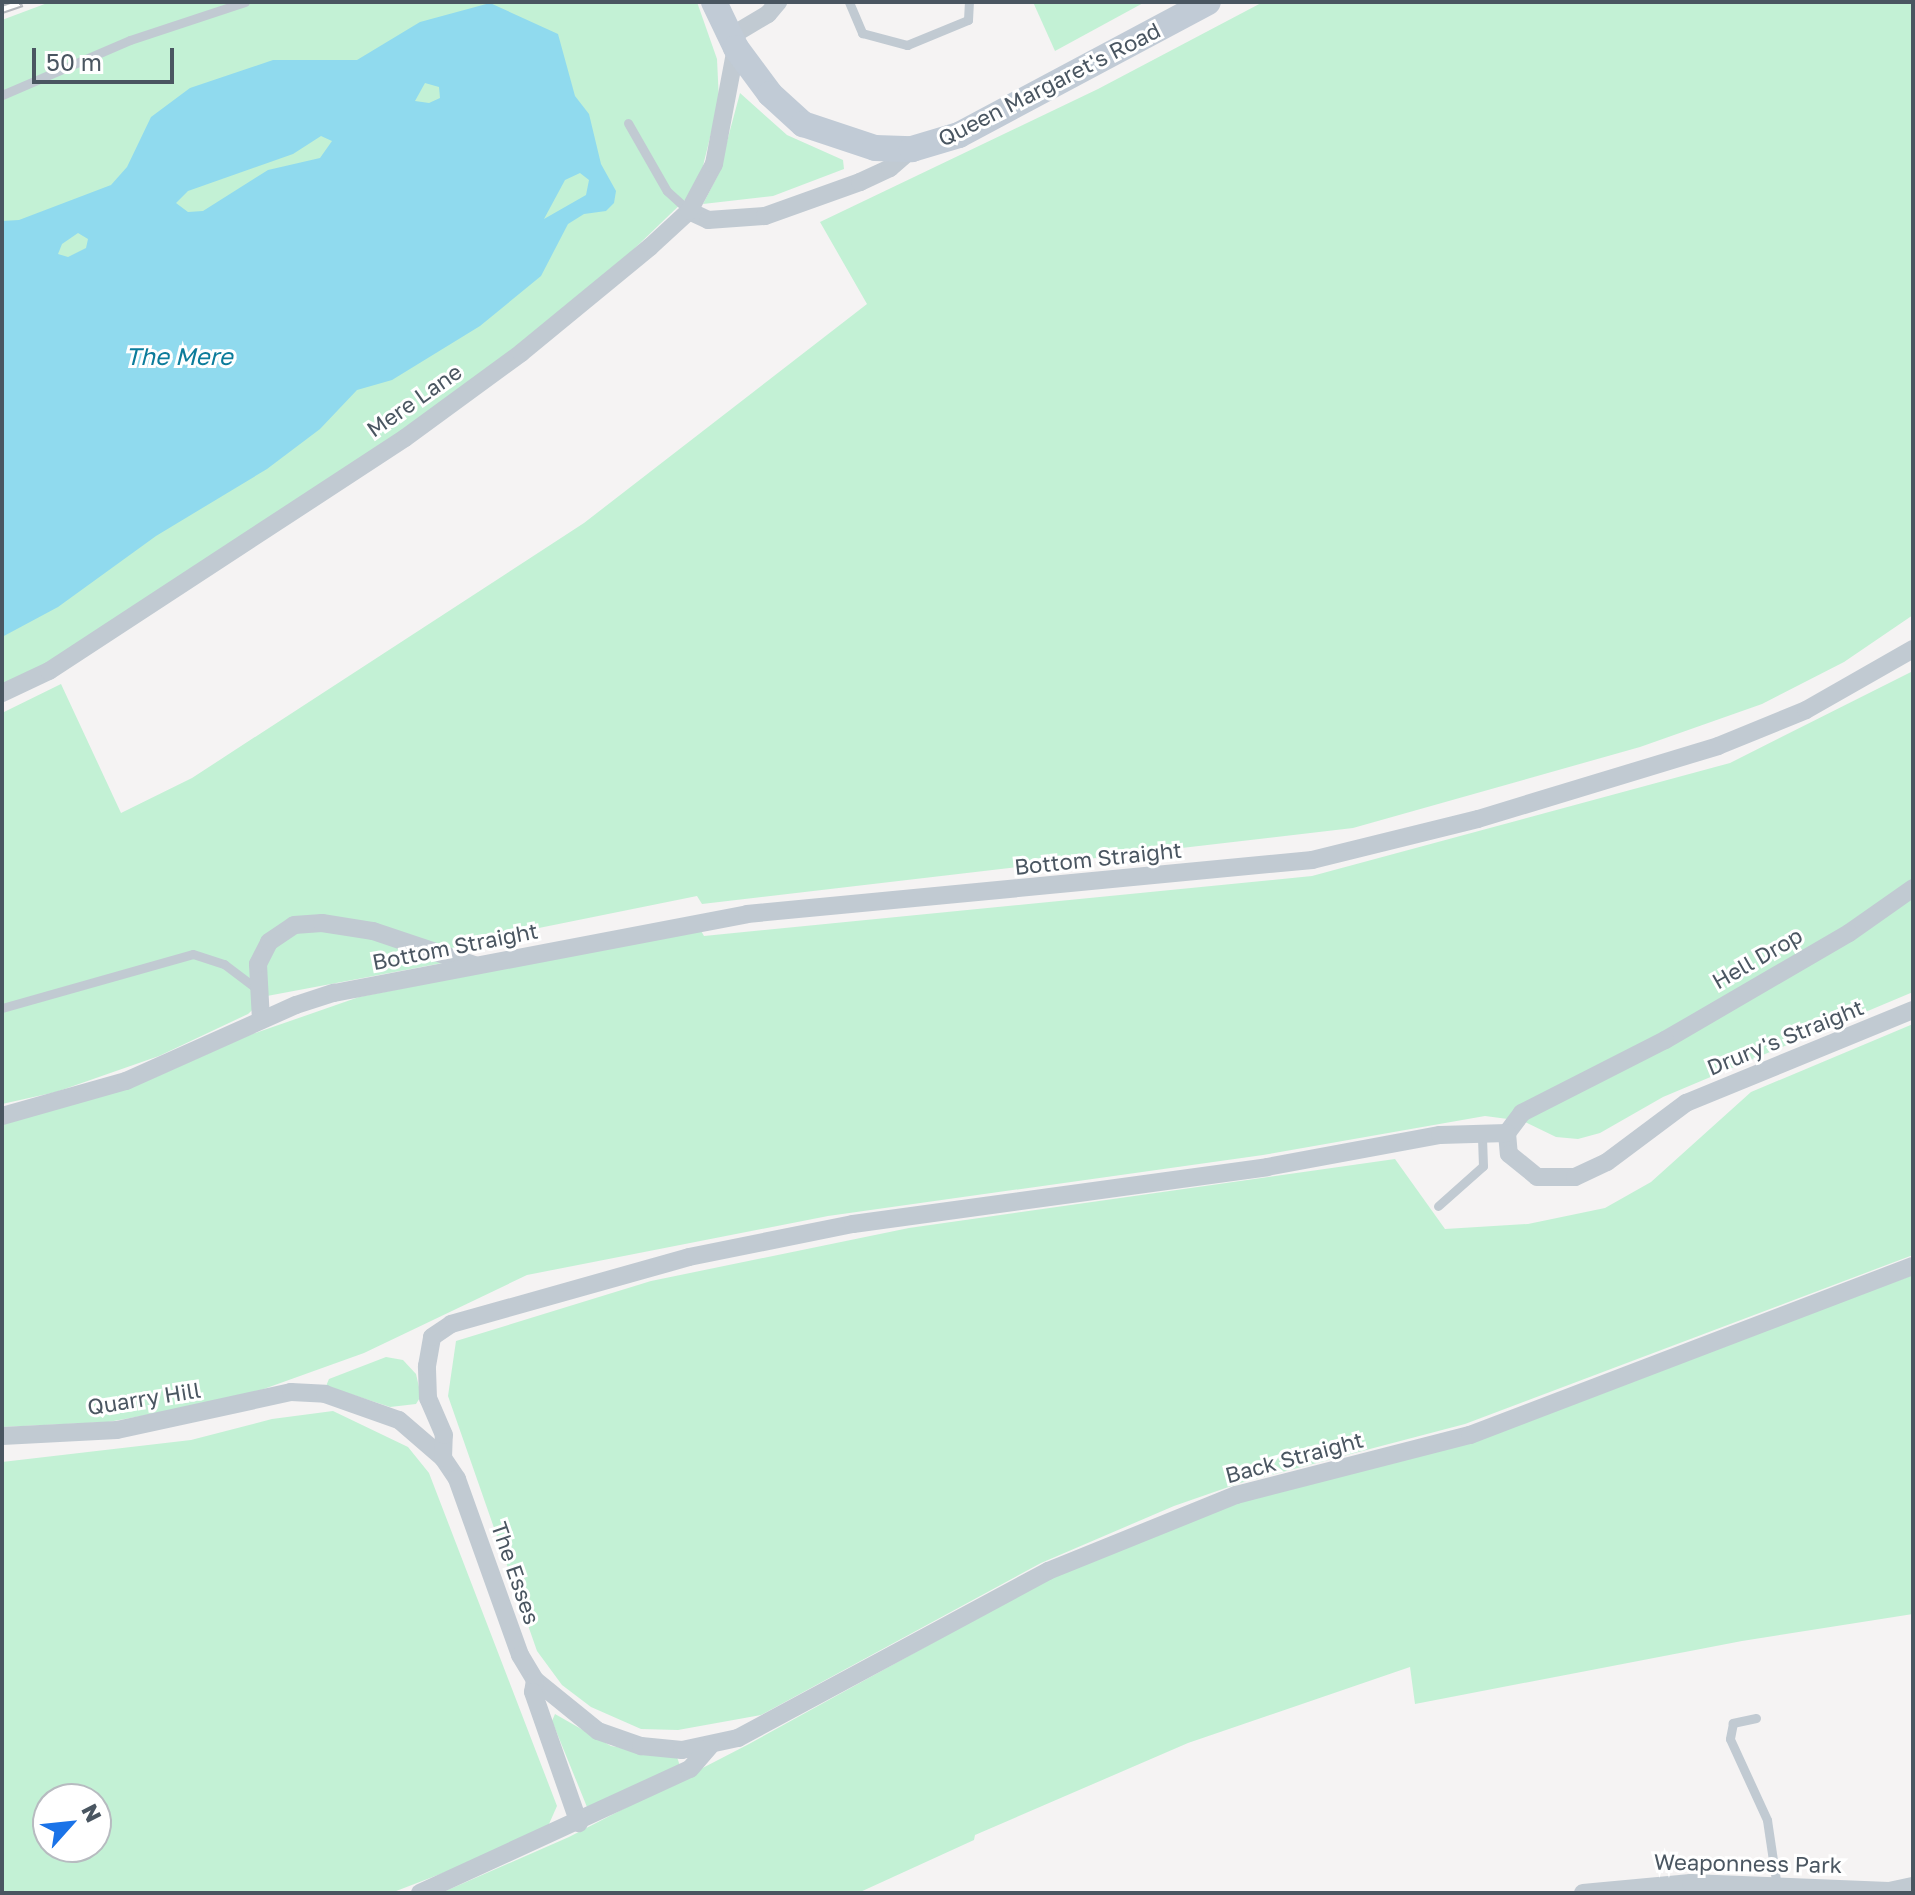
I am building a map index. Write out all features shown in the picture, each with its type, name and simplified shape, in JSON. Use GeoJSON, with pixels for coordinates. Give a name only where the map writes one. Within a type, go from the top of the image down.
{"type":"FeatureCollection","features":[{"type":"Feature","properties":{"kind":"main road","name":"Queen Margaret's Road"},"geometry":{"type":"LineString","coordinates":[[714,2],[733,42],[770,94],[803,124],[875,148],[912,149],[959,135],[1208,2]]}},
{"type":"Feature","properties":{"kind":"street"},"geometry":{"type":"LineString","coordinates":[[733,42],[778,2]]}},
{"type":"Feature","properties":{"kind":"street","name":"Mere Lane"},"geometry":{"type":"LineString","coordinates":[[2,693],[49,671],[405,438],[592,296],[689,211],[714,164],[723,135],[733,42]]}},
{"type":"Feature","properties":{"kind":"street"},"geometry":{"type":"LineString","coordinates":[[689,211],[708,220],[765,216],[860,182],[890,168],[912,149]]}},
{"type":"Feature","properties":{"kind":"street","name":"Bottom Straight"},"geometry":{"type":"LineString","coordinates":[[2,1116],[126,1081],[261,1020],[334,993],[477,965],[760,912],[900,903],[1312,860],[1478,819],[1718,746],[1806,710],[1913,649]]}},
{"type":"Feature","properties":{"kind":"street","name":"Hell Drop"},"geometry":{"type":"LineString","coordinates":[[1507,1133],[1522,1113],[1622,1063],[1849,933],[1913,888]]}},
{"type":"Feature","properties":{"kind":"street"},"geometry":{"type":"LineString","coordinates":[[261,1020],[258,964],[269,942],[303,923],[373,931],[477,965]]}},
{"type":"Feature","properties":{"kind":"street","name":"Drury's Straight"},"geometry":{"type":"LineString","coordinates":[[1507,1133],[1515,1164],[1537,1177],[1561,1180],[1607,1162],[1675,1108],[1913,1010]]}},
{"type":"Feature","properties":{"kind":"street"},"geometry":{"type":"LineString","coordinates":[[443,1458],[444,1435],[428,1398],[429,1344],[437,1331],[689,1257],[868,1221],[1482,1132],[1507,1133]]}},
{"type":"Feature","properties":{"kind":"street","name":"Back Straight"},"geometry":{"type":"LineString","coordinates":[[710,1746],[769,1724],[1048,1571],[1178,1518],[1236,1495],[1470,1435],[1913,1266]]}},
{"type":"Feature","properties":{"kind":"street","name":"The Esses"},"geometry":{"type":"LineString","coordinates":[[291,1392],[325,1394],[399,1420],[443,1458],[457,1479],[520,1655],[535,1680],[577,1718],[618,1740],[661,1749],[710,1746]]}},
{"type":"Feature","properties":{"kind":"street","name":"Quarry Hill"},"geometry":{"type":"LineString","coordinates":[[2,1436],[117,1430],[291,1392]]}},
{"type":"Feature","properties":{"kind":"street"},"geometry":{"type":"LineString","coordinates":[[399,1420],[418,1412],[428,1398]]}},
{"type":"Feature","properties":{"kind":"street"},"geometry":{"type":"LineString","coordinates":[[535,1680],[533,1692],[579,1823]]}},
{"type":"Feature","properties":{"kind":"street"},"geometry":{"type":"LineString","coordinates":[[420,1893],[579,1823],[696,1766],[710,1746]]}},
{"type":"Feature","properties":{"kind":"street","name":"Weaponness Park"},"geometry":{"type":"LineString","coordinates":[[1583,1893],[1691,1883],[1889,1891],[1913,1886]]}},
{"type":"Feature","properties":{"kind":"lane"},"geometry":{"type":"LineString","coordinates":[[2,95],[130,40],[245,2]]}},
{"type":"Feature","properties":{"kind":"lane"},"geometry":{"type":"LineString","coordinates":[[849,2],[862,33],[907,45],[968,20],[969,2]]}},
{"type":"Feature","properties":{"kind":"lane"},"geometry":{"type":"LineString","coordinates":[[628,123],[667,191],[689,211]]}},
{"type":"Feature","properties":{"kind":"lane"},"geometry":{"type":"LineString","coordinates":[[2,1008],[193,954],[224,964],[257,989]]}},
{"type":"Feature","properties":{"kind":"lane"},"geometry":{"type":"LineString","coordinates":[[1438,1206],[1483,1166],[1482,1132]]}},
{"type":"Feature","properties":{"kind":"lane"},"geometry":{"type":"LineString","coordinates":[[1756,1718],[1730,1726],[1730,1739],[1767,1820],[1777,1887]]}},
{"type":"Feature","properties":{"kind":"green space","name":"The Mere"},"geometry":{"type":"Polygon","coordinates":[[[50,2],[697,2],[717,59],[719,101],[702,170],[688,197],[607,275],[449,399],[67,653],[2,687],[2,20],[50,2]]]}},
{"type":"Feature","properties":{"kind":"green space"},"geometry":{"type":"Polygon","coordinates":[[[1033,2],[1145,2],[1055,51],[1033,2]]]}},
{"type":"Feature","properties":{"kind":"green space"},"geometry":{"type":"Polygon","coordinates":[[[1263,2],[1913,2],[1913,615],[1844,662],[1762,704],[1640,747],[1353,828],[702,904],[697,896],[484,939],[480,944],[471,941],[448,962],[267,996],[248,1014],[159,1056],[56,1092],[2,1104],[2,713],[61,684],[121,813],[192,778],[584,523],[867,304],[820,222],[1098,89],[1263,2]]]}},
{"type":"Feature","properties":{"kind":"green space"},"geometry":{"type":"Polygon","coordinates":[[[740,93],[787,135],[843,160],[844,169],[773,196],[703,204],[718,175],[740,93]]]}},
{"type":"Feature","properties":{"kind":"green space"},"geometry":{"type":"Polygon","coordinates":[[[1913,671],[1913,992],[1663,1097],[1600,1133],[1578,1139],[1556,1137],[1523,1121],[1485,1116],[1263,1155],[828,1216],[527,1275],[364,1353],[236,1399],[108,1422],[2,1427],[2,1124],[140,1084],[247,1036],[359,997],[700,929],[704,936],[1312,876],[1730,763],[1913,671]]]}},
{"type":"Feature","properties":{"kind":"green space"},"geometry":{"type":"Polygon","coordinates":[[[1913,1024],[1913,1255],[1465,1424],[1240,1483],[1174,1506],[1041,1563],[761,1715],[678,1730],[641,1729],[591,1707],[562,1685],[537,1651],[448,1396],[456,1341],[651,1281],[909,1228],[1395,1159],[1445,1229],[1528,1224],[1605,1208],[1651,1182],[1751,1092],[1913,1024]]]}},
{"type":"Feature","properties":{"kind":"green space"},"geometry":{"type":"Polygon","coordinates":[[[1913,1275],[1913,1614],[1742,1641],[1415,1704],[1410,1667],[1188,1743],[975,1835],[974,1840],[858,1893],[441,1893],[569,1837],[749,1744],[1050,1578],[1240,1502],[1658,1370],[1913,1275]]]}},
{"type":"Feature","properties":{"kind":"green space"},"geometry":{"type":"Polygon","coordinates":[[[386,1357],[403,1360],[416,1374],[421,1396],[416,1404],[390,1407],[326,1386],[329,1379],[386,1357]]]}},
{"type":"Feature","properties":{"kind":"green space"},"geometry":{"type":"Polygon","coordinates":[[[333,1411],[408,1447],[429,1473],[557,1806],[549,1824],[526,1841],[391,1893],[2,1893],[2,1462],[191,1440],[272,1419],[333,1411]]]}},
{"type":"Feature","properties":{"kind":"green space"},"geometry":{"type":"Polygon","coordinates":[[[555,1714],[611,1746],[677,1757],[680,1766],[587,1807],[552,1721],[555,1714]]]}},
{"type":"Feature","properties":{"kind":"water","name":"The Mere"},"geometry":{"type":"Polygon","coordinates":[[[490,3],[558,34],[575,96],[589,114],[601,164],[616,191],[614,203],[606,211],[584,214],[568,224],[541,276],[480,326],[392,380],[357,390],[320,429],[267,469],[156,536],[58,607],[2,637],[2,221],[19,220],[111,185],[127,167],[151,117],[190,88],[273,60],[357,60],[420,22],[490,3]],[[425,83],[415,101],[429,103],[440,98],[439,87],[425,83]],[[321,136],[293,154],[188,191],[176,203],[188,212],[203,211],[268,170],[320,158],[332,141],[321,136]],[[580,173],[565,180],[544,219],[586,195],[589,180],[580,173]],[[78,233],[62,244],[58,254],[68,257],[86,248],[88,239],[78,233]]]}},
{"type":"Feature","properties":{"kind":"railway"},"geometry":{"type":"LineString","coordinates":[[2,9],[22,2]]}}]}
